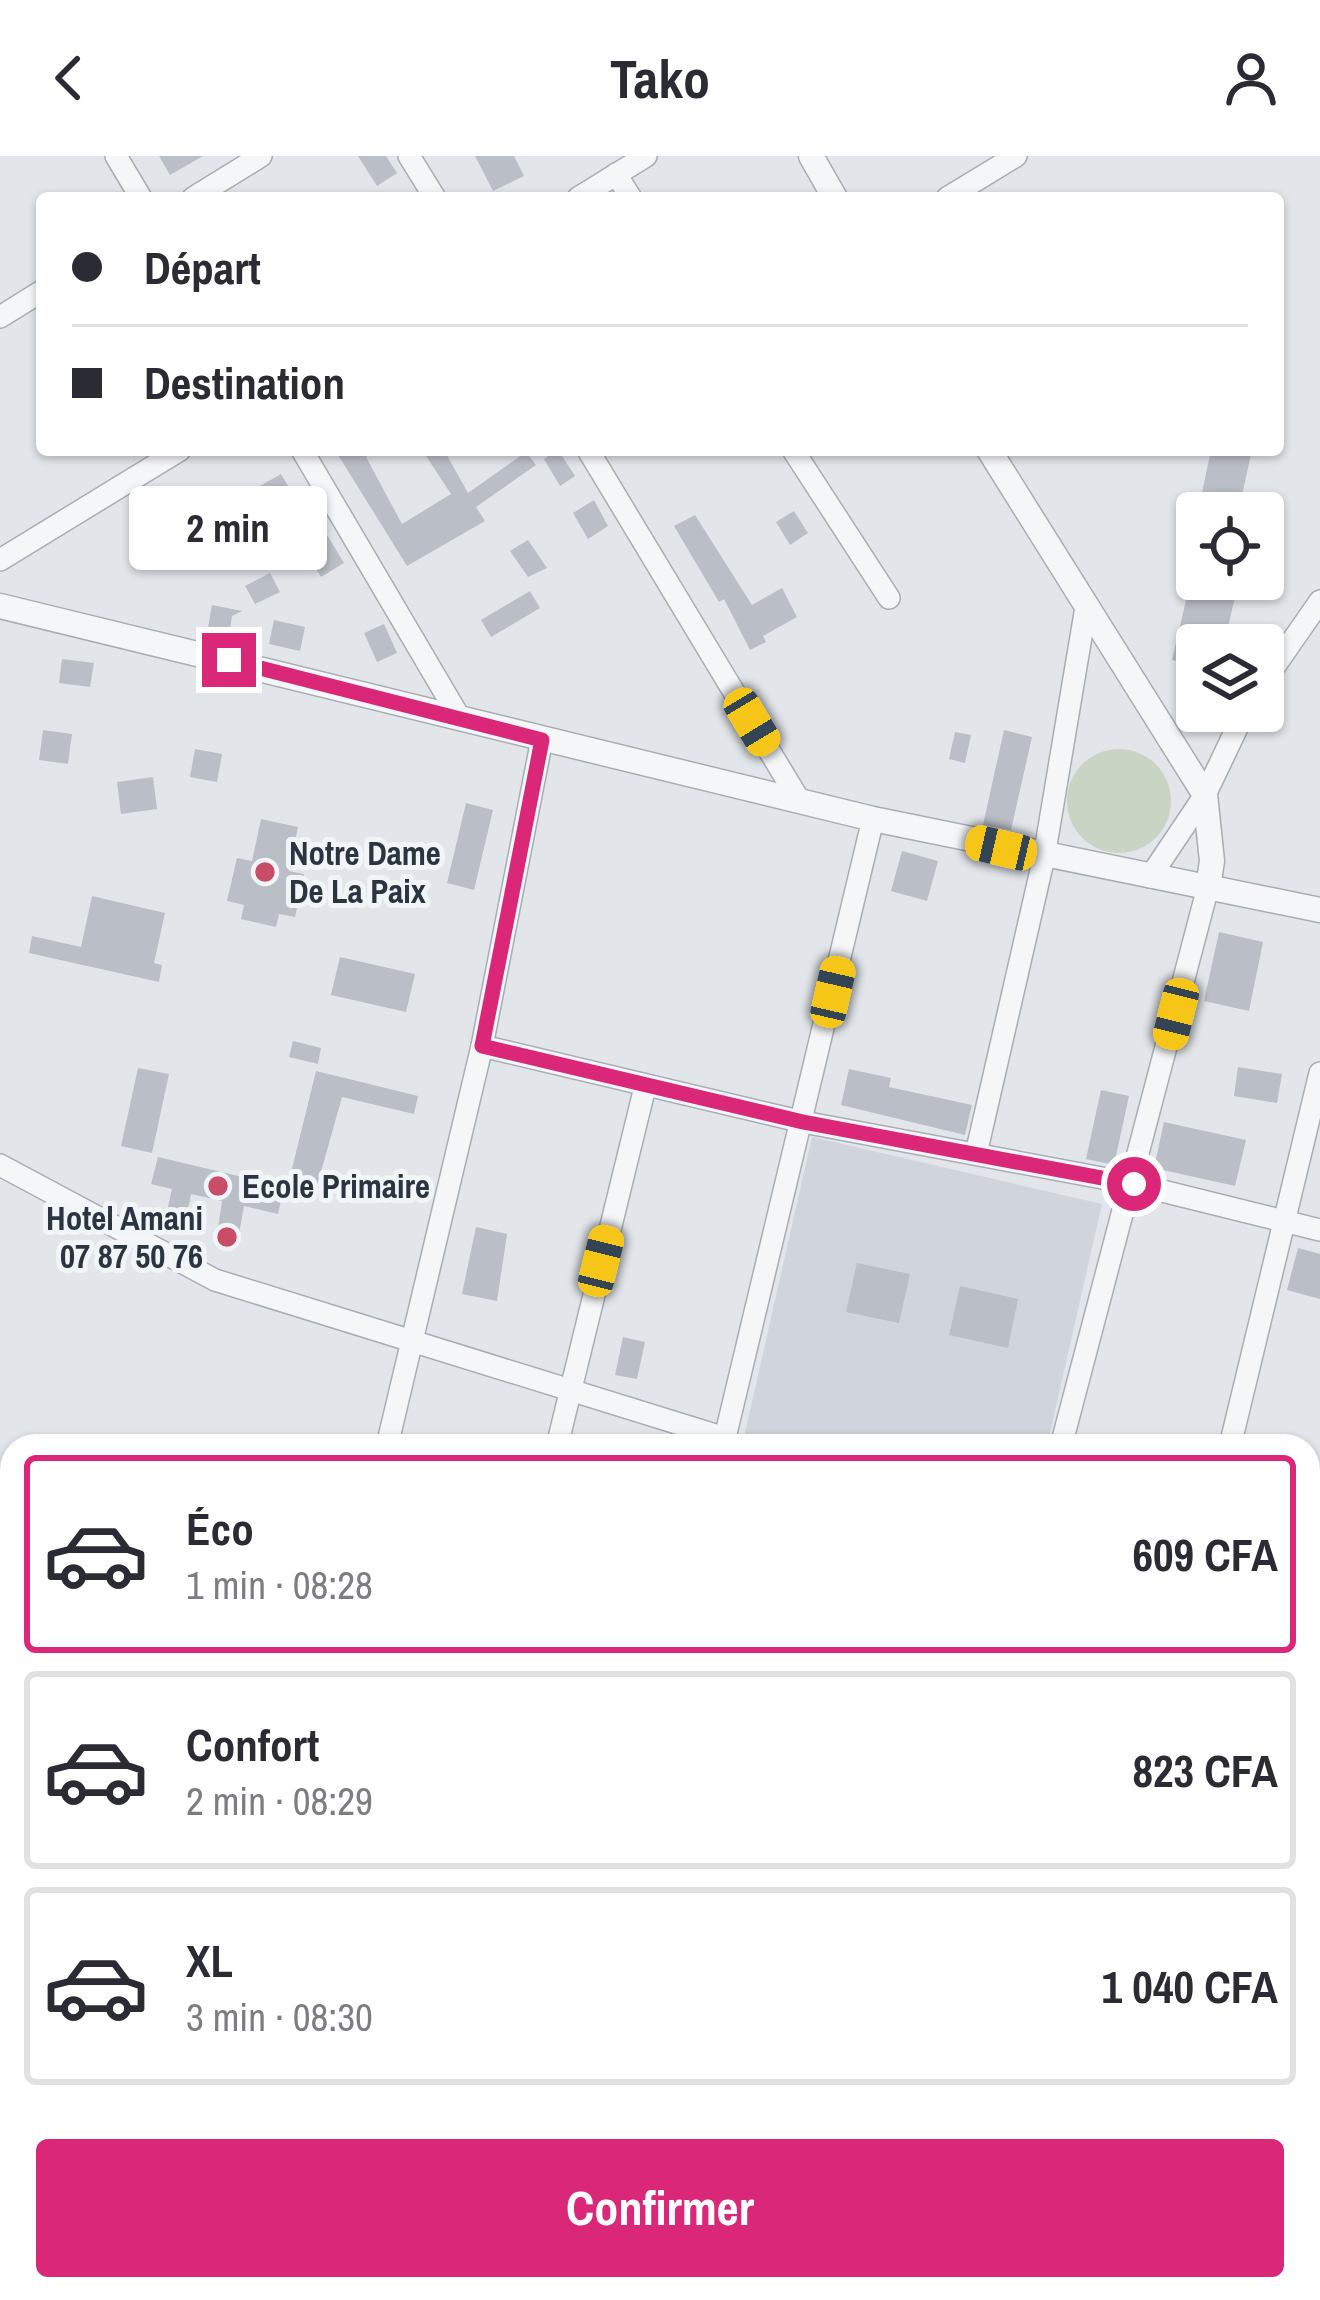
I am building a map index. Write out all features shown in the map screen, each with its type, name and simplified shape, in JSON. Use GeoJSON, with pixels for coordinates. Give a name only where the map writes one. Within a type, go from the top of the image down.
{"type":"FeatureCollection","features":[{"type":"Feature","properties":{"kind":"street"},"geometry":{"type":"LineString","coordinates":[[116,156],[137,192]]}},
{"type":"Feature","properties":{"kind":"street"},"geometry":{"type":"LineString","coordinates":[[203,192],[261,156]]}},
{"type":"Feature","properties":{"kind":"street"},"geometry":{"type":"LineString","coordinates":[[409,156],[431,192]]}},
{"type":"Feature","properties":{"kind":"street"},"geometry":{"type":"LineString","coordinates":[[588,192],[646,156]]}},
{"type":"Feature","properties":{"kind":"street"},"geometry":{"type":"LineString","coordinates":[[811,156],[832,192]]}},
{"type":"Feature","properties":{"kind":"street"},"geometry":{"type":"LineString","coordinates":[[957,192],[1016,156]]}},
{"type":"Feature","properties":{"kind":"street"},"geometry":{"type":"LineString","coordinates":[[616,174],[628,192]]}},
{"type":"Feature","properties":{"kind":"street"},"geometry":{"type":"LineString","coordinates":[[0,317],[36,295]]}},
{"type":"Feature","properties":{"kind":"street"},"geometry":{"type":"LineString","coordinates":[[0,560],[170,456]]}},
{"type":"Feature","properties":{"kind":"street"},"geometry":{"type":"LineString","coordinates":[[306,456],[458,715]]}},
{"type":"Feature","properties":{"kind":"street"},"geometry":{"type":"LineString","coordinates":[[592,456],[799,800]]}},
{"type":"Feature","properties":{"kind":"street"},"geometry":{"type":"LineString","coordinates":[[797,456],[889,598]]}},
{"type":"Feature","properties":{"kind":"street"},"geometry":{"type":"LineString","coordinates":[[993,456],[1204,795],[1212,861],[1134,1184],[1064,1434]]}},
{"type":"Feature","properties":{"kind":"street"},"geometry":{"type":"LineString","coordinates":[[0,606],[873,819],[1320,910]]}},
{"type":"Feature","properties":{"kind":"street"},"geometry":{"type":"LineString","coordinates":[[976,1154],[1044,857],[1086,607]]}},
{"type":"Feature","properties":{"kind":"street"},"geometry":{"type":"LineString","coordinates":[[1284,656],[1316,614]]}},
{"type":"Feature","properties":{"kind":"street"},"geometry":{"type":"LineString","coordinates":[[1150,877],[1204,795],[1235,732]]}},
{"type":"Feature","properties":{"kind":"street"},"geometry":{"type":"LineString","coordinates":[[390,1434],[482,1046],[542,740]]}},
{"type":"Feature","properties":{"kind":"street"},"geometry":{"type":"LineString","coordinates":[[726,1434],[873,819]]}},
{"type":"Feature","properties":{"kind":"street"},"geometry":{"type":"LineString","coordinates":[[482,1046],[803,1122],[1134,1184],[1320,1230]]}},
{"type":"Feature","properties":{"kind":"street"},"geometry":{"type":"LineString","coordinates":[[1233,1434],[1320,1072]]}},
{"type":"Feature","properties":{"kind":"street"},"geometry":{"type":"LineString","coordinates":[[559,1434],[645,1087]]}},
{"type":"Feature","properties":{"kind":"street"},"geometry":{"type":"LineString","coordinates":[[0,1165],[214,1280],[411,1336],[700,1434]]}},
{"type":"Feature","properties":{"kind":"shaded area"},"geometry":{"type":"Polygon","coordinates":[[[812,1137],[1102,1204],[1050,1434],[745,1434],[812,1137]]]}},
{"type":"Feature","properties":{"kind":"green space"},"geometry":{"type":"Polygon","coordinates":[[[1119,749],[1139,753],[1156,764],[1167,781],[1171,801],[1167,821],[1156,838],[1139,849],[1119,853],[1099,849],[1082,838],[1071,821],[1067,801],[1071,781],[1082,764],[1099,753],[1119,749]]]}},
{"type":"Feature","properties":{"kind":"building"},"geometry":{"type":"Polygon","coordinates":[[[159,156],[203,156],[170,175],[159,156]]]}},
{"type":"Feature","properties":{"kind":"building"},"geometry":{"type":"Polygon","coordinates":[[[358,156],[386,156],[397,173],[377,186],[358,156]]]}},
{"type":"Feature","properties":{"kind":"building"},"geometry":{"type":"Polygon","coordinates":[[[475,156],[514,156],[524,176],[493,191],[475,156]]]}},
{"type":"Feature","properties":{"kind":"building"},"geometry":{"type":"Polygon","coordinates":[[[339,456],[368,456],[402,524],[451,494],[426,456],[447,456],[468,493],[520,456],[529,456],[536,465],[476,507],[485,521],[407,566],[339,456]]]}},
{"type":"Feature","properties":{"kind":"building"},"geometry":{"type":"Polygon","coordinates":[[[562,456],[575,476],[560,486],[544,459],[562,456]]]}},
{"type":"Feature","properties":{"kind":"building"},"geometry":{"type":"Polygon","coordinates":[[[1210,456],[1251,456],[1243,492],[1202,492],[1210,456]]]}},
{"type":"Feature","properties":{"kind":"building"},"geometry":{"type":"Polygon","coordinates":[[[281,474],[295,498],[274,511],[260,486],[281,474]]]}},
{"type":"Feature","properties":{"kind":"building"},"geometry":{"type":"Polygon","coordinates":[[[594,500],[608,526],[588,539],[573,513],[594,500]]]}},
{"type":"Feature","properties":{"kind":"building"},"geometry":{"type":"Polygon","coordinates":[[[794,511],[808,533],[790,545],[776,522],[794,511]]]}},
{"type":"Feature","properties":{"kind":"building"},"geometry":{"type":"Polygon","coordinates":[[[695,515],[752,605],[782,588],[797,617],[763,636],[766,642],[750,650],[724,599],[719,602],[674,526],[695,515]]]}},
{"type":"Feature","properties":{"kind":"building"},"geometry":{"type":"Polygon","coordinates":[[[324,530],[344,563],[321,577],[301,544],[324,530]]]}},
{"type":"Feature","properties":{"kind":"building"},"geometry":{"type":"Polygon","coordinates":[[[528,540],[547,568],[528,577],[510,551],[528,540]]]}},
{"type":"Feature","properties":{"kind":"building"},"geometry":{"type":"Polygon","coordinates":[[[270,573],[280,592],[255,604],[245,586],[270,573]]]}},
{"type":"Feature","properties":{"kind":"building"},"geometry":{"type":"Polygon","coordinates":[[[530,591],[540,608],[491,637],[481,620],[530,591]]]}},
{"type":"Feature","properties":{"kind":"building"},"geometry":{"type":"Polygon","coordinates":[[[1186,600],[1234,600],[1229,624],[1180,624],[1186,600]]]}},
{"type":"Feature","properties":{"kind":"building"},"geometry":{"type":"Polygon","coordinates":[[[212,605],[242,611],[232,616],[229,637],[207,633],[212,605]]]}},
{"type":"Feature","properties":{"kind":"building"},"geometry":{"type":"Polygon","coordinates":[[[274,620],[305,627],[300,651],[269,644],[274,620]]]}},
{"type":"Feature","properties":{"kind":"building"},"geometry":{"type":"Polygon","coordinates":[[[384,624],[397,653],[377,662],[364,633],[384,624]]]}},
{"type":"Feature","properties":{"kind":"building"},"geometry":{"type":"Polygon","coordinates":[[[62,659],[94,663],[90,687],[59,683],[62,659]]]}},
{"type":"Feature","properties":{"kind":"building"},"geometry":{"type":"Polygon","coordinates":[[[43,730],[72,734],[68,764],[39,760],[43,730]]]}},
{"type":"Feature","properties":{"kind":"building"},"geometry":{"type":"Polygon","coordinates":[[[1004,730],[1032,737],[1011,830],[983,825],[1004,730]]]}},
{"type":"Feature","properties":{"kind":"building"},"geometry":{"type":"Polygon","coordinates":[[[955,732],[971,735],[965,763],[949,759],[955,732]]]}},
{"type":"Feature","properties":{"kind":"building"},"geometry":{"type":"Polygon","coordinates":[[[195,749],[222,754],[217,782],[190,777],[195,749]]]}},
{"type":"Feature","properties":{"kind":"building"},"geometry":{"type":"Polygon","coordinates":[[[153,777],[157,809],[121,814],[117,782],[153,777]]]}},
{"type":"Feature","properties":{"kind":"building"},"geometry":{"type":"Polygon","coordinates":[[[466,803],[493,810],[474,890],[447,883],[466,803]]]}},
{"type":"Feature","properties":{"kind":"building","name":"Notre Dame De La Paix"},"geometry":{"type":"Polygon","coordinates":[[[261,819],[298,827],[289,871],[304,874],[295,917],[279,914],[276,927],[241,919],[244,905],[227,901],[237,858],[252,861],[261,819]]]}},
{"type":"Feature","properties":{"kind":"building"},"geometry":{"type":"Polygon","coordinates":[[[902,851],[938,861],[927,901],[891,891],[902,851]]]}},
{"type":"Feature","properties":{"kind":"building"},"geometry":{"type":"Polygon","coordinates":[[[92,896],[165,913],[154,963],[162,965],[159,982],[29,953],[32,936],[81,947],[92,896]]]}},
{"type":"Feature","properties":{"kind":"building"},"geometry":{"type":"Polygon","coordinates":[[[1219,932],[1263,942],[1249,1011],[1204,1001],[1219,932]]]}},
{"type":"Feature","properties":{"kind":"building"},"geometry":{"type":"Polygon","coordinates":[[[340,957],[415,974],[406,1012],[331,995],[340,957]]]}},
{"type":"Feature","properties":{"kind":"building"},"geometry":{"type":"Polygon","coordinates":[[[293,1041],[321,1048],[318,1064],[289,1057],[293,1041]]]}},
{"type":"Feature","properties":{"kind":"building"},"geometry":{"type":"Polygon","coordinates":[[[1238,1067],[1282,1074],[1277,1103],[1234,1096],[1238,1067]]]}},
{"type":"Feature","properties":{"kind":"building"},"geometry":{"type":"Polygon","coordinates":[[[138,1068],[169,1074],[152,1153],[121,1146],[138,1068]]]}},
{"type":"Feature","properties":{"kind":"building"},"geometry":{"type":"Polygon","coordinates":[[[849,1069],[891,1078],[889,1087],[972,1105],[965,1135],[841,1105],[849,1069]]]}},
{"type":"Feature","properties":{"kind":"building"},"geometry":{"type":"Polygon","coordinates":[[[316,1071],[418,1096],[414,1114],[342,1097],[315,1193],[288,1185],[316,1071]]]}},
{"type":"Feature","properties":{"kind":"building"},"geometry":{"type":"Polygon","coordinates":[[[1101,1090],[1129,1096],[1114,1165],[1086,1159],[1101,1090]]]}},
{"type":"Feature","properties":{"kind":"building"},"geometry":{"type":"Polygon","coordinates":[[[1164,1122],[1246,1140],[1235,1186],[1154,1168],[1164,1122]]]}},
{"type":"Feature","properties":{"kind":"building","name":"Ecole Primaire"},"geometry":{"type":"Polygon","coordinates":[[[158,1157],[284,1187],[278,1214],[244,1206],[237,1245],[216,1241],[222,1201],[191,1194],[183,1234],[163,1229],[172,1189],[151,1184],[158,1157]]]}},
{"type":"Feature","properties":{"kind":"building"},"geometry":{"type":"Polygon","coordinates":[[[476,1227],[507,1234],[497,1301],[462,1294],[476,1227]]]}},
{"type":"Feature","properties":{"kind":"building"},"geometry":{"type":"Polygon","coordinates":[[[1298,1248],[1320,1254],[1320,1299],[1287,1290],[1298,1248]]]}},
{"type":"Feature","properties":{"kind":"building"},"geometry":{"type":"Polygon","coordinates":[[[857,1263],[910,1274],[899,1323],[846,1312],[857,1263]]]}},
{"type":"Feature","properties":{"kind":"building"},"geometry":{"type":"Polygon","coordinates":[[[960,1286],[1018,1299],[1008,1348],[949,1335],[960,1286]]]}},
{"type":"Feature","properties":{"kind":"building"},"geometry":{"type":"Polygon","coordinates":[[[623,1337],[645,1342],[637,1379],[615,1375],[623,1337]]]}},
{"type":"Feature","properties":{"kind":"place","name":"Notre Dame De La Paix"},"geometry":{"type":"Point","coordinates":[265,872]}},
{"type":"Feature","properties":{"kind":"place","name":"Ecole Primaire"},"geometry":{"type":"Point","coordinates":[218,1186]}},
{"type":"Feature","properties":{"kind":"place","name":"Hotel Amani 07 87 50 76"},"geometry":{"type":"Point","coordinates":[227,1237]}},
{"type":"Feature","properties":{"kind":"route"},"geometry":{"type":"LineString","coordinates":[[229,660],[542,740],[482,1046],[803,1122],[1134,1184]]}}]}
